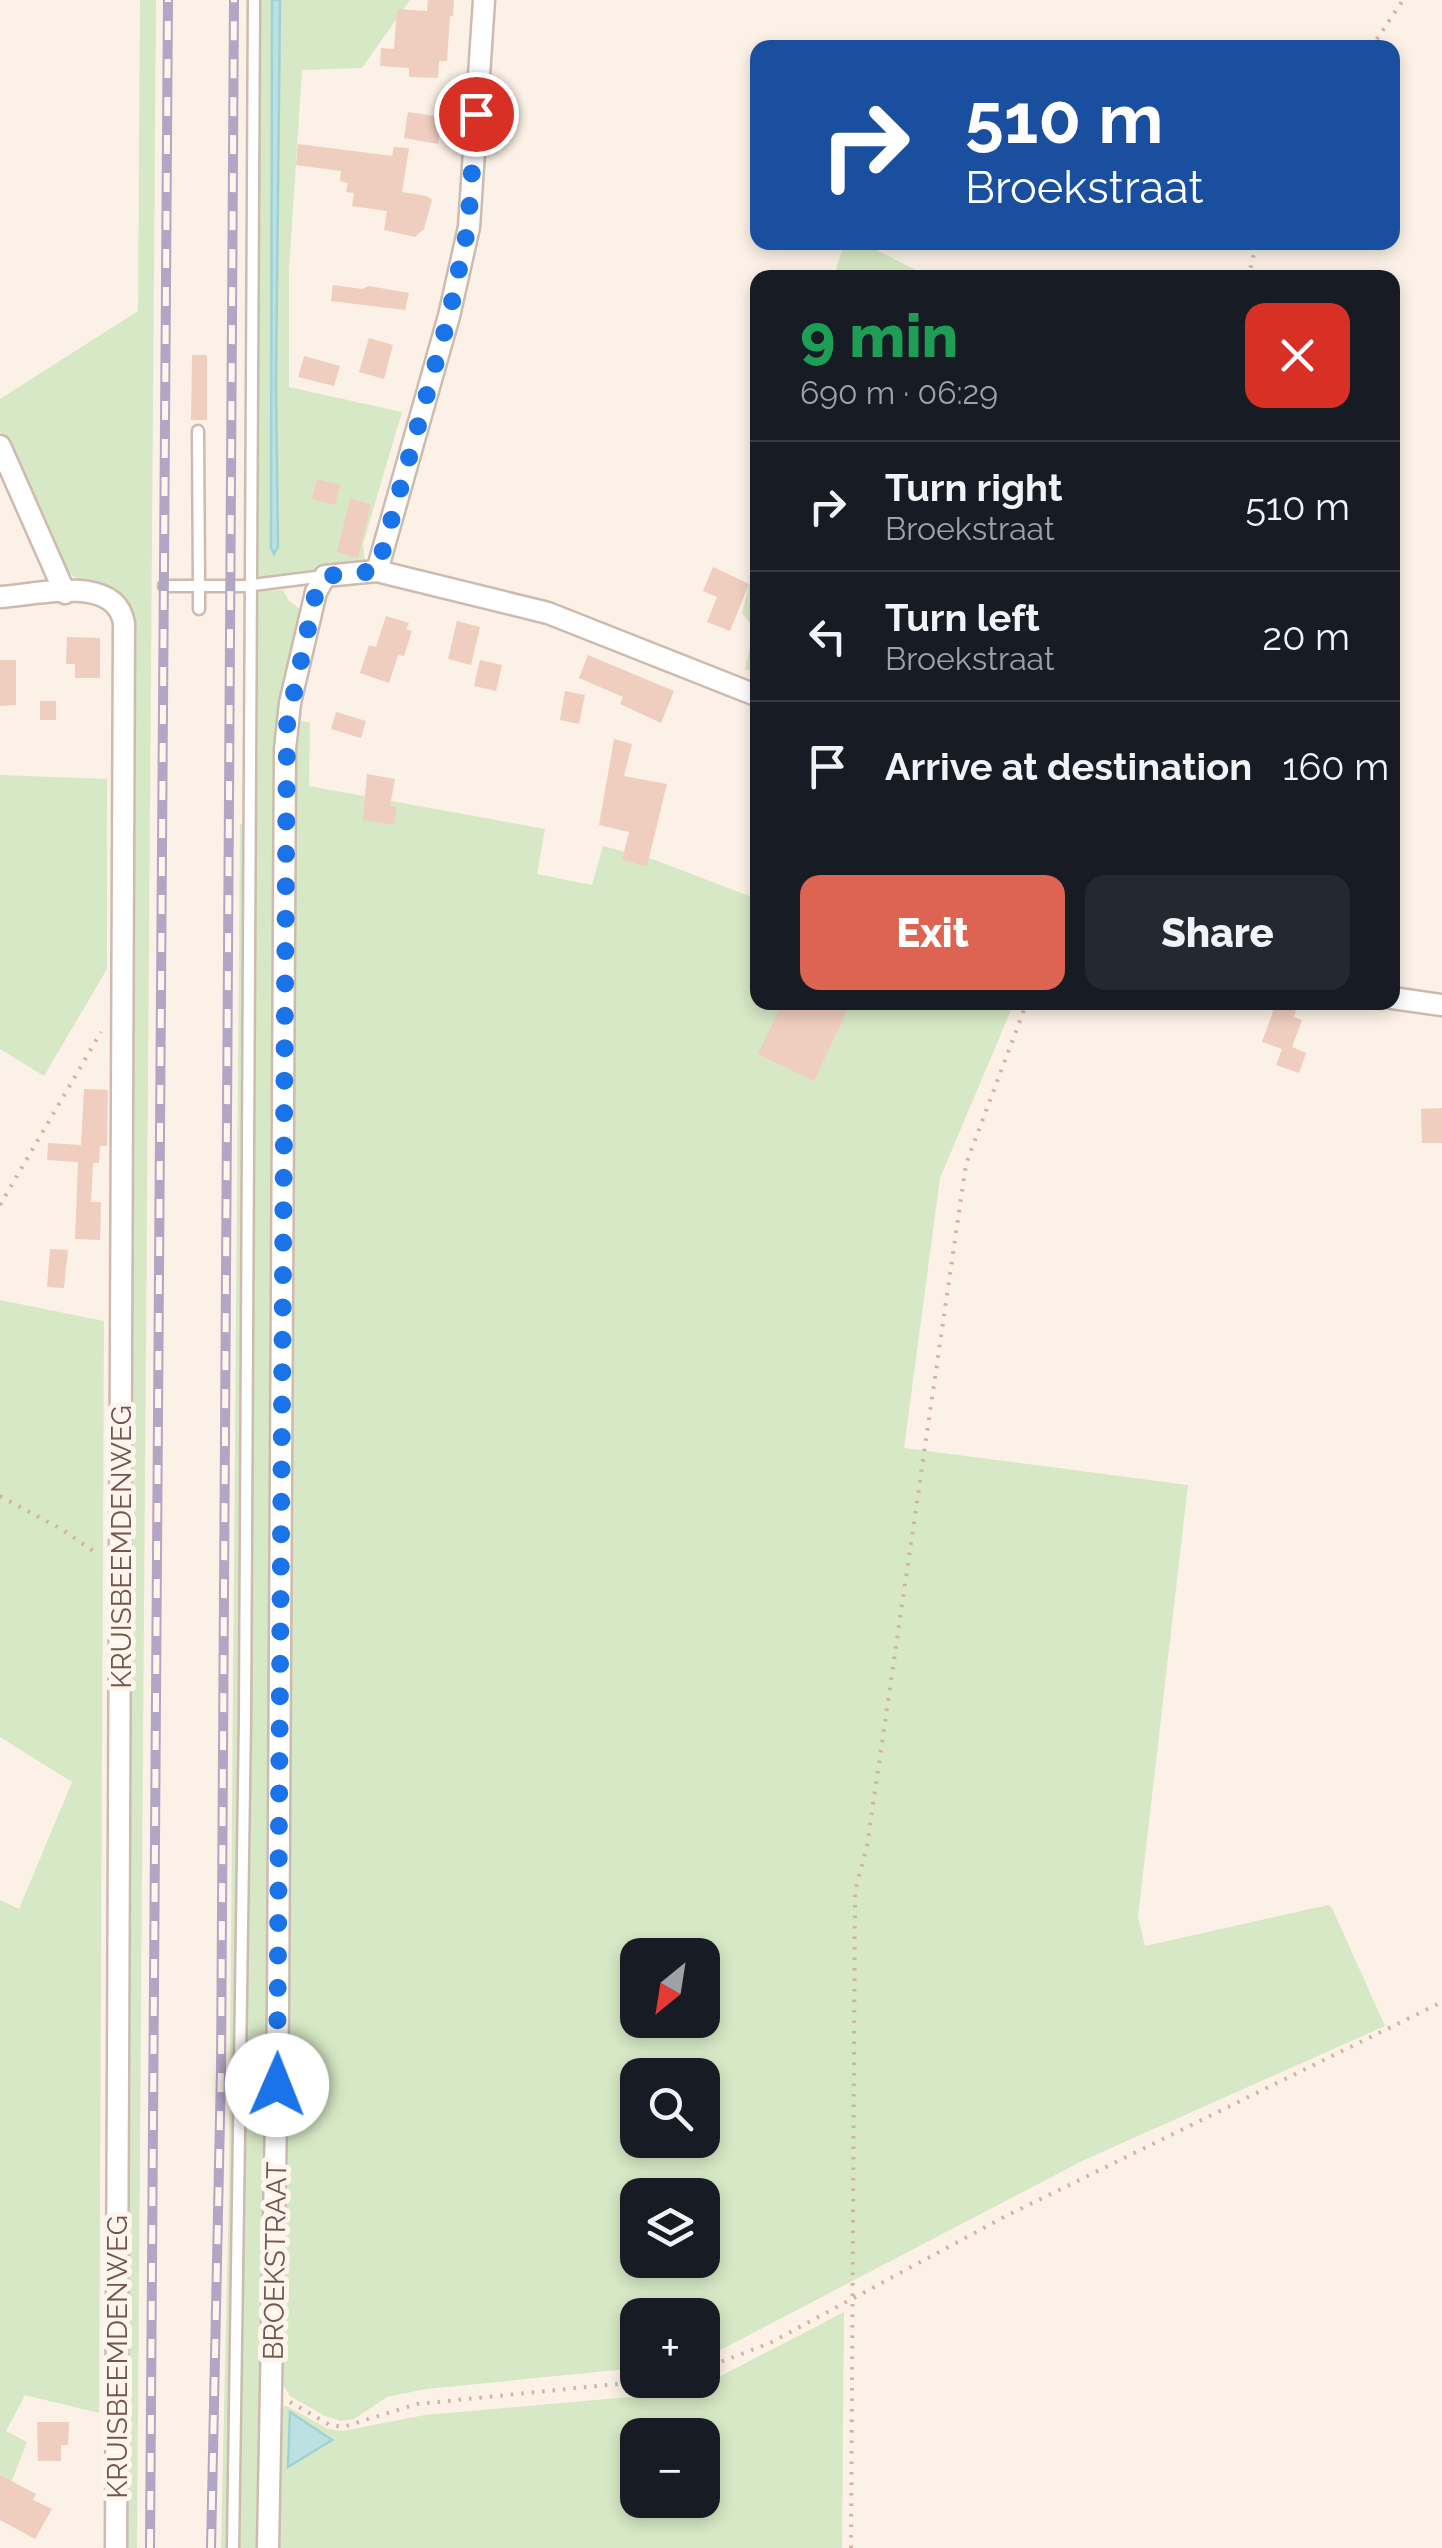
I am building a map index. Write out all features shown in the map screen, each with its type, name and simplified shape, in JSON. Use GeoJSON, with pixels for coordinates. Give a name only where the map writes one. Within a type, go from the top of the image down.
{"type":"FeatureCollection","features":[{"type":"Feature","properties":{"kind":"street"},"geometry":{"type":"LineString","coordinates":[[377,571],[449,316],[468,227],[484,0]]}},
{"type":"Feature","properties":{"kind":"street"},"geometry":{"type":"LineString","coordinates":[[0,446],[65,592],[0,597]]}},
{"type":"Feature","properties":{"kind":"street"},"geometry":{"type":"LineString","coordinates":[[325,576],[377,571],[548,613],[750,693]]}},
{"type":"Feature","properties":{"kind":"street","name":"BROEKSTRAAT"},"geometry":{"type":"LineString","coordinates":[[268,2548],[273,2392],[285,749],[295,680],[316,592],[325,576]]}},
{"type":"Feature","properties":{"kind":"street","name":"KRUISBEEMDENWEG"},"geometry":{"type":"LineString","coordinates":[[65,592],[94,592],[111,597],[122,610],[124,623],[116,2548]]}},
{"type":"Feature","properties":{"kind":"street"},"geometry":{"type":"LineString","coordinates":[[1400,999],[1442,1005]]}},
{"type":"Feature","properties":{"kind":"lane"},"geometry":{"type":"LineString","coordinates":[[233,2548],[241,2136],[254,585],[254,0]]}},
{"type":"Feature","properties":{"kind":"lane"},"geometry":{"type":"LineString","coordinates":[[198,430],[199,609]]}},
{"type":"Feature","properties":{"kind":"lane"},"geometry":{"type":"LineString","coordinates":[[164,586],[254,585],[325,576]]}},
{"type":"Feature","properties":{"kind":"path"},"geometry":{"type":"LineString","coordinates":[[1376,40],[1403,0]]}},
{"type":"Feature","properties":{"kind":"path"},"geometry":{"type":"LineString","coordinates":[[851,2548],[855,1891],[870,1826],[966,1164],[1024,1010]]}},
{"type":"Feature","properties":{"kind":"path"},"geometry":{"type":"LineString","coordinates":[[0,1205],[102,1030],[123,1012]]}},
{"type":"Feature","properties":{"kind":"path"},"geometry":{"type":"LineString","coordinates":[[0,1496],[63,1530],[100,1556],[121,1560]]}},
{"type":"Feature","properties":{"kind":"path"},"geometry":{"type":"LineString","coordinates":[[720,2362],[770,2343],[1006,2216],[1442,2002]]}},
{"type":"Feature","properties":{"kind":"path"},"geometry":{"type":"LineString","coordinates":[[273,2392],[322,2421],[342,2427],[418,2404],[620,2384]]}},
{"type":"Feature","properties":{"kind":"green space"},"geometry":{"type":"Polygon","coordinates":[[[140,0],[156,0],[137,2548],[121,2548],[128,610],[111,592],[80,580],[63,566],[0,430],[0,399],[138,311],[140,0]]]}},
{"type":"Feature","properties":{"kind":"green space"},"geometry":{"type":"Polygon","coordinates":[[[248,0],[272,0],[271,548],[278,547],[280,0],[410,0],[362,68],[302,70],[289,269],[289,387],[402,412],[363,544],[365,563],[245,580],[248,0]]]}},
{"type":"Feature","properties":{"kind":"green space"},"geometry":{"type":"Polygon","coordinates":[[[842,250],[877,250],[915,270],[836,270],[842,250]]]}},
{"type":"Feature","properties":{"kind":"green space"},"geometry":{"type":"Polygon","coordinates":[[[750,581],[750,623],[742,613],[750,581]]]}},
{"type":"Feature","properties":{"kind":"green space"},"geometry":{"type":"Polygon","coordinates":[[[283,590],[300,609],[293,648],[264,2548],[221,2548],[229,2190],[245,592],[283,590]]]}},
{"type":"Feature","properties":{"kind":"green space"},"geometry":{"type":"Polygon","coordinates":[[[301,721],[310,723],[309,786],[545,829],[537,874],[592,885],[603,846],[652,859],[750,896],[750,1010],[1011,1010],[940,1178],[904,1448],[1188,1485],[1138,1917],[1145,1946],[1328,1905],[1385,2026],[1084,2160],[720,2350],[720,2298],[620,2298],[620,2370],[426,2389],[387,2397],[354,2419],[341,2421],[290,2396],[278,2377],[290,774],[297,722],[301,721]]]}},
{"type":"Feature","properties":{"kind":"green space"},"geometry":{"type":"Polygon","coordinates":[[[0,775],[107,779],[107,969],[44,1076],[0,1049],[0,775]]]}},
{"type":"Feature","properties":{"kind":"green space"},"geometry":{"type":"Polygon","coordinates":[[[0,1300],[104,1321],[99,2413],[25,2395],[6,2431],[27,2442],[0,2511],[0,1900],[19,1909],[72,1782],[0,1737],[0,1300]]]}},
{"type":"Feature","properties":{"kind":"green space"},"geometry":{"type":"Polygon","coordinates":[[[844,2312],[842,2548],[273,2548],[281,2407],[287,2406],[328,2429],[342,2431],[425,2415],[620,2398],[720,2398],[720,2377],[844,2312]]]}},
{"type":"Feature","properties":{"kind":"water"},"geometry":{"type":"Polygon","coordinates":[[[272,0],[280,0],[278,547],[274,554],[271,548],[272,0]]]}},
{"type":"Feature","properties":{"kind":"water"},"geometry":{"type":"Polygon","coordinates":[[[290,2412],[332,2440],[288,2467],[290,2412]]]}},
{"type":"Feature","properties":{"kind":"building"},"geometry":{"type":"Polygon","coordinates":[[[428,0],[454,0],[447,61],[439,61],[438,78],[409,77],[409,68],[380,66],[381,48],[394,49],[397,9],[427,11],[428,0]]]}},
{"type":"Feature","properties":{"kind":"building"},"geometry":{"type":"Polygon","coordinates":[[[408,112],[442,117],[438,144],[404,138],[408,112]]]}},
{"type":"Feature","properties":{"kind":"building"},"geometry":{"type":"Polygon","coordinates":[[[298,144],[392,156],[394,147],[409,148],[402,192],[432,200],[424,229],[415,237],[384,230],[387,211],[352,206],[354,193],[346,192],[348,183],[340,181],[341,171],[296,165],[298,144]]]}},
{"type":"Feature","properties":{"kind":"building"},"geometry":{"type":"Polygon","coordinates":[[[333,285],[409,293],[405,310],[331,301],[333,285]]]}},
{"type":"Feature","properties":{"kind":"building"},"geometry":{"type":"Polygon","coordinates":[[[369,338],[393,345],[384,379],[359,372],[369,338]]]}},
{"type":"Feature","properties":{"kind":"building"},"geometry":{"type":"Polygon","coordinates":[[[192,355],[207,355],[207,420],[191,420],[192,355]]]}},
{"type":"Feature","properties":{"kind":"building"},"geometry":{"type":"Polygon","coordinates":[[[304,356],[340,366],[334,386],[298,377],[304,356]]]}},
{"type":"Feature","properties":{"kind":"building"},"geometry":{"type":"Polygon","coordinates":[[[317,479],[340,485],[335,505],[312,499],[317,479]]]}},
{"type":"Feature","properties":{"kind":"building"},"geometry":{"type":"Polygon","coordinates":[[[350,499],[371,504],[358,558],[337,552],[350,499]]]}},
{"type":"Feature","properties":{"kind":"building"},"geometry":{"type":"Polygon","coordinates":[[[713,567],[749,584],[730,631],[707,622],[717,597],[703,591],[713,567]]]}},
{"type":"Feature","properties":{"kind":"building"},"geometry":{"type":"Polygon","coordinates":[[[386,616],[409,623],[406,629],[412,631],[404,656],[398,655],[389,683],[360,673],[369,645],[376,647],[386,616]]]}},
{"type":"Feature","properties":{"kind":"building"},"geometry":{"type":"Polygon","coordinates":[[[457,621],[480,627],[471,665],[448,659],[457,621]]]}},
{"type":"Feature","properties":{"kind":"building"},"geometry":{"type":"Polygon","coordinates":[[[67,637],[100,638],[100,678],[75,678],[75,664],[66,664],[67,637]]]}},
{"type":"Feature","properties":{"kind":"building"},"geometry":{"type":"Polygon","coordinates":[[[588,655],[674,691],[661,723],[620,704],[623,697],[579,678],[588,655]]]}},
{"type":"Feature","properties":{"kind":"building"},"geometry":{"type":"Polygon","coordinates":[[[0,660],[16,660],[16,705],[0,706],[0,660]]]}},
{"type":"Feature","properties":{"kind":"building"},"geometry":{"type":"Polygon","coordinates":[[[480,660],[502,665],[496,691],[474,686],[480,660]]]}},
{"type":"Feature","properties":{"kind":"building"},"geometry":{"type":"Polygon","coordinates":[[[565,691],[585,695],[579,724],[560,720],[565,691]]]}},
{"type":"Feature","properties":{"kind":"building"},"geometry":{"type":"Polygon","coordinates":[[[40,701],[56,701],[56,720],[40,720],[40,701]]]}},
{"type":"Feature","properties":{"kind":"building"},"geometry":{"type":"Polygon","coordinates":[[[336,712],[366,721],[361,738],[331,729],[336,712]]]}},
{"type":"Feature","properties":{"kind":"building"},"geometry":{"type":"Polygon","coordinates":[[[614,739],[632,744],[624,776],[667,784],[647,866],[622,860],[629,832],[599,825],[614,739]]]}},
{"type":"Feature","properties":{"kind":"building"},"geometry":{"type":"Polygon","coordinates":[[[367,774],[395,779],[390,806],[397,807],[394,825],[363,820],[367,774]]]}},
{"type":"Feature","properties":{"kind":"building"},"geometry":{"type":"Polygon","coordinates":[[[779,1010],[847,1010],[814,1081],[758,1054],[779,1010]]]}},
{"type":"Feature","properties":{"kind":"building"},"geometry":{"type":"Polygon","coordinates":[[[1273,1010],[1296,1011],[1294,1017],[1302,1020],[1292,1047],[1306,1053],[1299,1073],[1276,1065],[1282,1049],[1262,1042],[1273,1010]]]}},
{"type":"Feature","properties":{"kind":"building"},"geometry":{"type":"Polygon","coordinates":[[[84,1089],[108,1090],[107,1146],[100,1146],[99,1163],[93,1163],[91,1202],[101,1202],[100,1240],[75,1239],[78,1162],[47,1160],[48,1143],[81,1145],[84,1089]]]}},
{"type":"Feature","properties":{"kind":"building"},"geometry":{"type":"Polygon","coordinates":[[[1442,1108],[1442,1143],[1422,1143],[1421,1109],[1442,1108]]]}},
{"type":"Feature","properties":{"kind":"building"},"geometry":{"type":"Polygon","coordinates":[[[50,1249],[68,1250],[64,1288],[47,1287],[50,1249]]]}},
{"type":"Feature","properties":{"kind":"building"},"geometry":{"type":"Polygon","coordinates":[[[37,2422],[69,2422],[68,2445],[61,2445],[61,2461],[38,2461],[37,2422]]]}},
{"type":"Feature","properties":{"kind":"building"},"geometry":{"type":"Polygon","coordinates":[[[0,2475],[36,2494],[33,2500],[52,2509],[35,2539],[0,2520],[0,2475]]]}},
{"type":"Feature","properties":{"kind":"railway"},"geometry":{"type":"LineString","coordinates":[[150,2548],[168,0]]}},
{"type":"Feature","properties":{"kind":"railway"},"geometry":{"type":"LineString","coordinates":[[211,2548],[221,2070],[234,0]]}},
{"type":"Feature","properties":{"kind":"route"},"geometry":{"type":"LineString","coordinates":[[277,2085],[287,725],[316,592],[325,576],[377,571],[449,316],[468,227],[476,114]]}}]}
